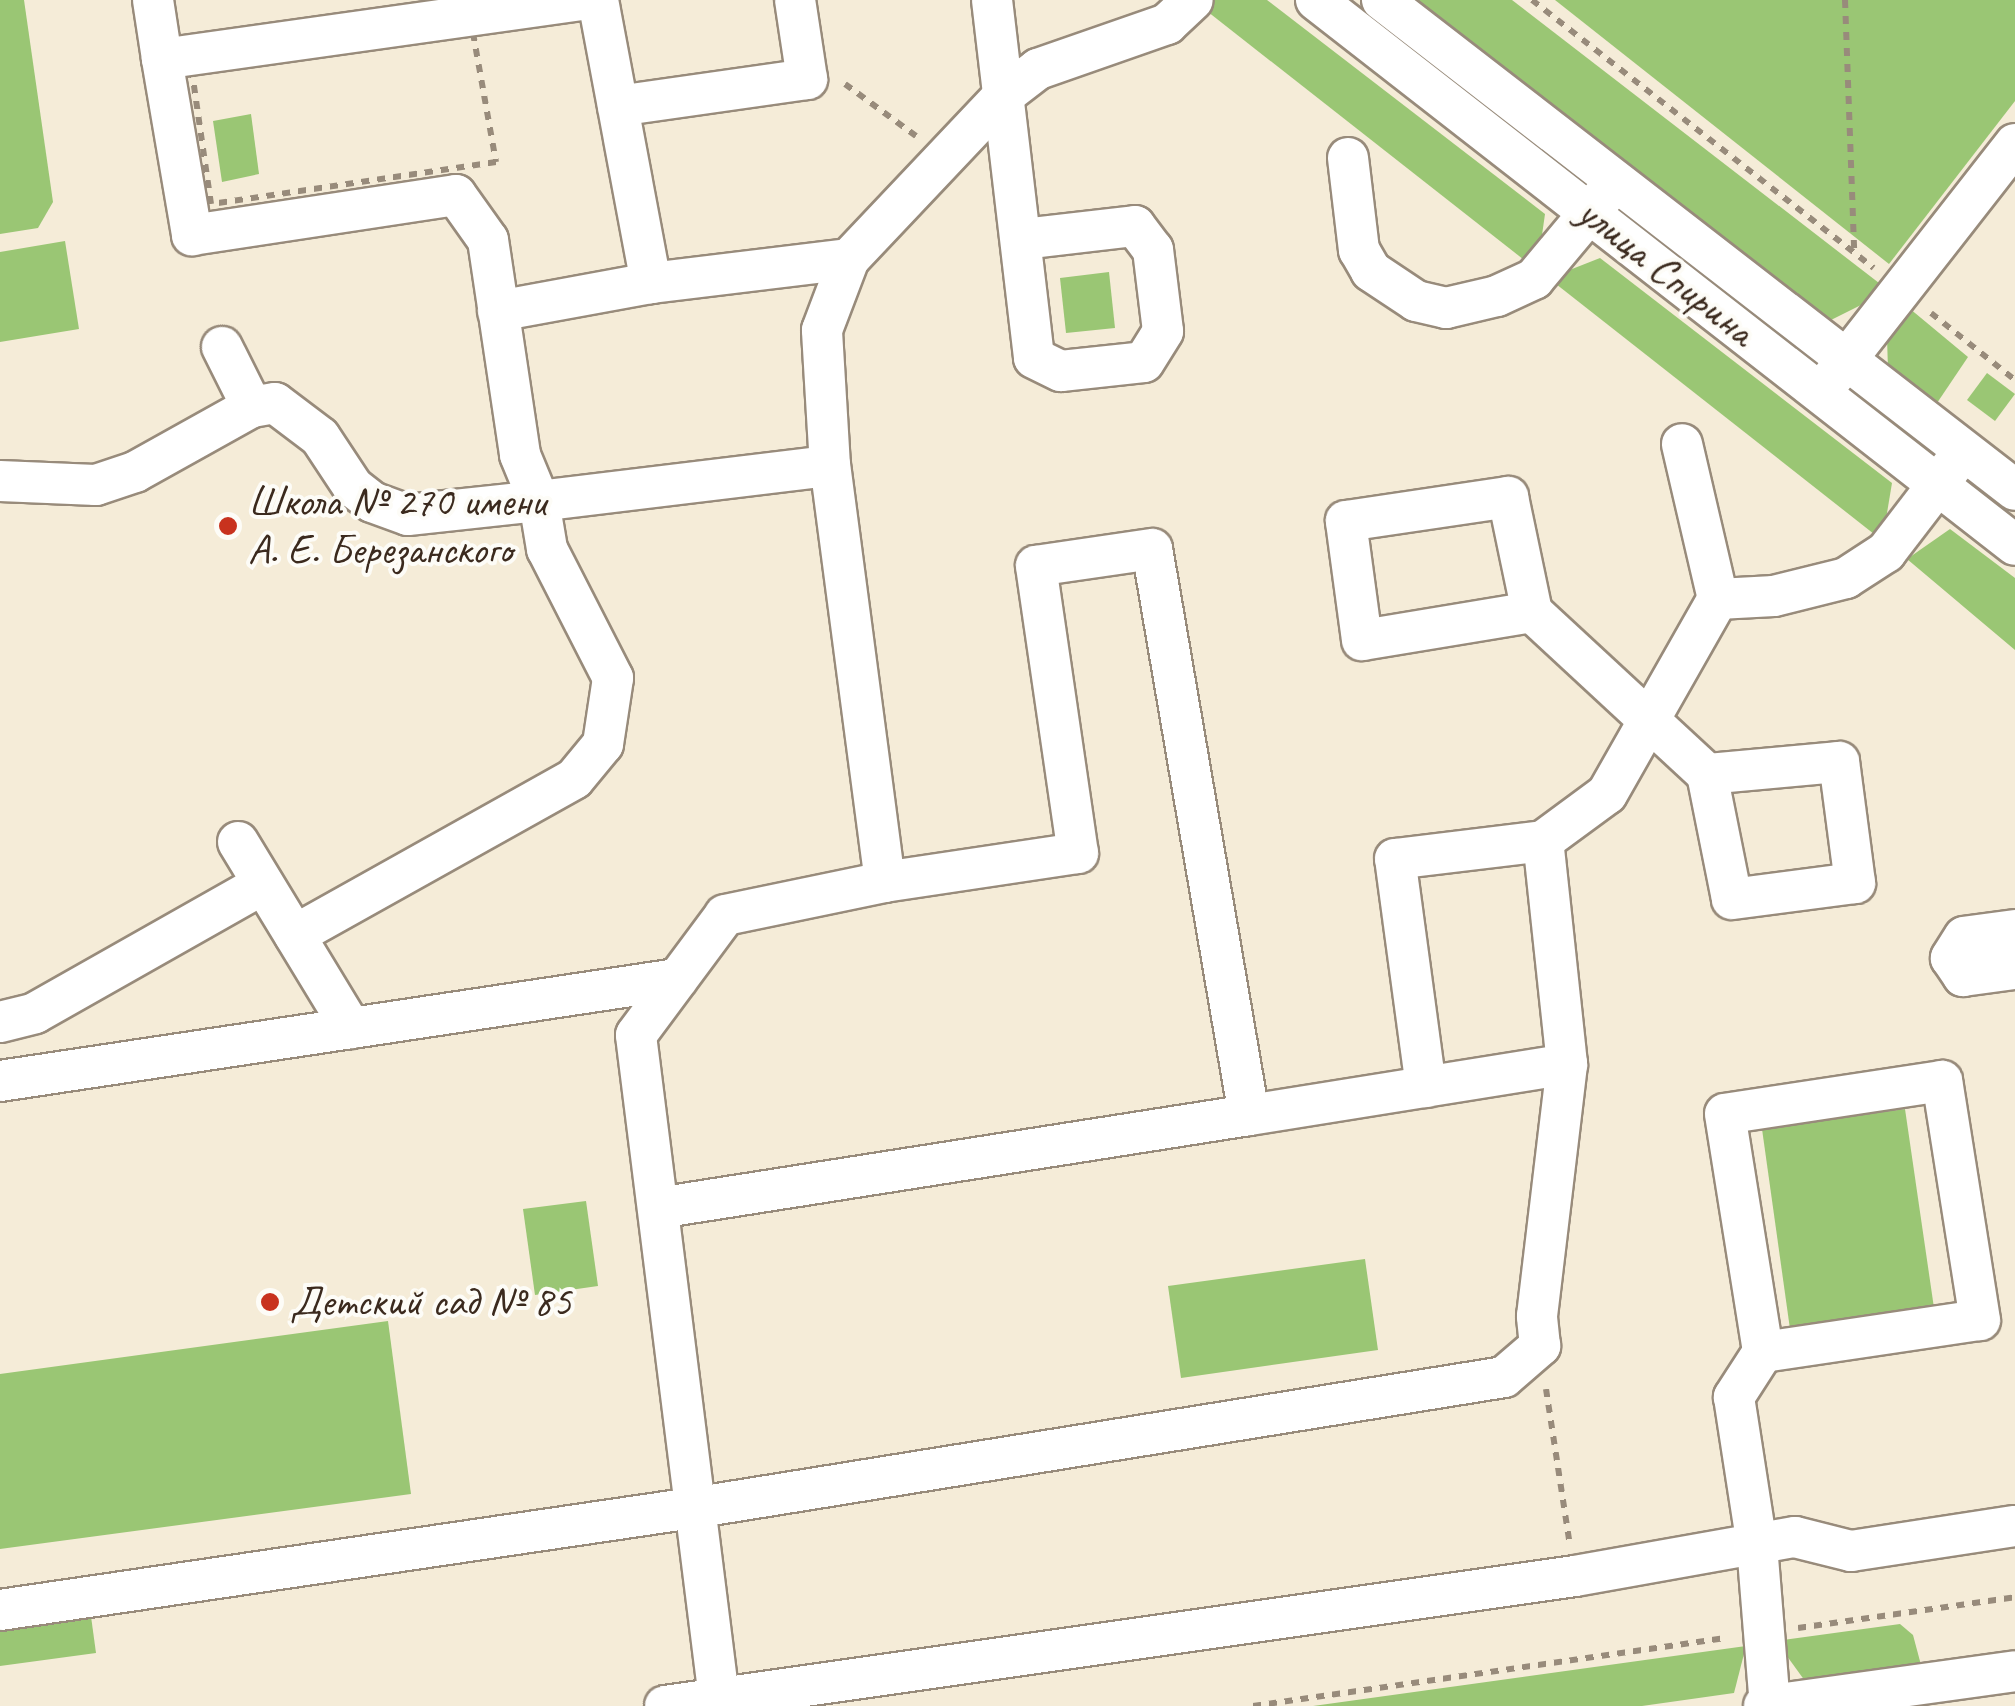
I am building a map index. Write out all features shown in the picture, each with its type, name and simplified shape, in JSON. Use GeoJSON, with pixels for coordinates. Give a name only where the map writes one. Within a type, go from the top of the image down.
{"type":"FeatureCollection","features":[{"type":"Feature","properties":{"kind":"street"},"geometry":{"type":"LineString","coordinates":[[153,0],[177,65],[192,235],[456,195],[488,240],[520,454],[539,501],[547,549],[613,678],[603,744],[574,778],[294,935]]}},
{"type":"Feature","properties":{"kind":"street"},"geometry":{"type":"LineString","coordinates":[[177,65],[582,0]]}},
{"type":"Feature","properties":{"kind":"street"},"geometry":{"type":"LineString","coordinates":[[598,0],[651,284]]}},
{"type":"Feature","properties":{"kind":"street"},"geometry":{"type":"LineString","coordinates":[[618,106],[807,78],[795,0]]}},
{"type":"Feature","properties":{"kind":"street"},"geometry":{"type":"LineString","coordinates":[[992,0],[1022,238]]}},
{"type":"Feature","properties":{"kind":"street"},"geometry":{"type":"LineString","coordinates":[[885,882],[830,466],[822,330],[849,258],[1004,95],[1038,69],[1167,24],[1193,0]]}},
{"type":"Feature","properties":{"kind":"street","name":"улица Спирина"},"geometry":{"type":"LineString","coordinates":[[1316,0],[2015,545]]}},
{"type":"Feature","properties":{"kind":"street","name":"улица Спирина"},"geometry":{"type":"LineString","coordinates":[[1382,0],[2015,490]]}},
{"type":"Feature","properties":{"kind":"street"},"geometry":{"type":"LineString","coordinates":[[1820,393],[2015,144]]}},
{"type":"Feature","properties":{"kind":"street"},"geometry":{"type":"LineString","coordinates":[[1348,158],[1359,250],[1371,271],[1416,302],[1446,308],[1478,302],[1534,279],[1616,181]]}},
{"type":"Feature","properties":{"kind":"street"},"geometry":{"type":"LineString","coordinates":[[498,311],[651,284],[849,258]]}},
{"type":"Feature","properties":{"kind":"street"},"geometry":{"type":"LineString","coordinates":[[222,347],[252,407]]}},
{"type":"Feature","properties":{"kind":"street"},"geometry":{"type":"LineString","coordinates":[[0,482],[96,485],[136,472],[252,407],[275,404],[299,416],[353,487],[408,515],[830,466]]}},
{"type":"Feature","properties":{"kind":"street"},"geometry":{"type":"LineString","coordinates":[[1426,1087],[1394,859],[1543,841],[1607,794],[1718,599],[1682,444]]}},
{"type":"Feature","properties":{"kind":"street"},"geometry":{"type":"LineString","coordinates":[[1718,599],[1774,596],[1846,578],[1886,552],[1964,450]]}},
{"type":"Feature","properties":{"kind":"street"},"geometry":{"type":"LineString","coordinates":[[1532,612],[1362,640],[1346,521],[1508,498],[1532,612],[1645,722],[1706,774],[1732,899],[1855,883],[1839,762],[1706,774]]}},
{"type":"Feature","properties":{"kind":"street"},"geometry":{"type":"LineString","coordinates":[[719,1701],[699,1507],[636,1035],[725,915],[885,882],[1078,852],[1036,566],[1152,548],[1249,1115]]}},
{"type":"Feature","properties":{"kind":"street"},"geometry":{"type":"LineString","coordinates":[[0,1610],[699,1507],[1504,1378],[1540,1346],[1537,1316],[1567,1064],[1543,841]]}},
{"type":"Feature","properties":{"kind":"street"},"geometry":{"type":"LineString","coordinates":[[238,842],[351,1028]]}},
{"type":"Feature","properties":{"kind":"street"},"geometry":{"type":"LineString","coordinates":[[0,1022],[35,1014],[263,884]]}},
{"type":"Feature","properties":{"kind":"street"},"geometry":{"type":"LineString","coordinates":[[2015,930],[1964,938],[1950,958],[1963,976],[2015,969]]}},
{"type":"Feature","properties":{"kind":"street"},"geometry":{"type":"LineString","coordinates":[[0,1081],[677,979]]}},
{"type":"Feature","properties":{"kind":"street"},"geometry":{"type":"LineString","coordinates":[[658,1208],[1567,1064]]}},
{"type":"Feature","properties":{"kind":"street"},"geometry":{"type":"LineString","coordinates":[[1763,1352],[1980,1320],[1942,1082],[1725,1114],[1763,1352],[1734,1398],[1757,1545],[1768,1706],[2015,1671]]}},
{"type":"Feature","properties":{"kind":"street"},"geometry":{"type":"LineString","coordinates":[[665,1706],[719,1701],[1795,1537],[1825,1550],[1851,1550],[2015,1526]]}},
{"type":"Feature","properties":{"kind":"path"},"geometry":{"type":"LineString","coordinates":[[1532,0],[2015,380]]}},
{"type":"Feature","properties":{"kind":"path"},"geometry":{"type":"LineString","coordinates":[[1845,0],[1854,252]]}},
{"type":"Feature","properties":{"kind":"path"},"geometry":{"type":"LineString","coordinates":[[473,33],[496,162],[211,204],[177,65],[473,33]]}},
{"type":"Feature","properties":{"kind":"path"},"geometry":{"type":"LineString","coordinates":[[836,76],[920,139]]}},
{"type":"Feature","properties":{"kind":"path"},"geometry":{"type":"LineString","coordinates":[[1540,1346],[1570,1542]]}},
{"type":"Feature","properties":{"kind":"path"},"geometry":{"type":"LineString","coordinates":[[1253,1706],[2015,1597]]}},
{"type":"Feature","properties":{"kind":"green space"},"geometry":{"type":"Polygon","coordinates":[[[0,0],[24,0],[53,202],[38,228],[0,234],[0,0]]]}},
{"type":"Feature","properties":{"kind":"green space"},"geometry":{"type":"Polygon","coordinates":[[[1210,0],[1267,0],[1545,214],[1540,249],[1528,263],[1203,8],[1210,0]]]}},
{"type":"Feature","properties":{"kind":"green space"},"geometry":{"type":"Polygon","coordinates":[[[1409,0],[1512,0],[1879,283],[1861,305],[1825,323],[1409,0]]]}},
{"type":"Feature","properties":{"kind":"green space"},"geometry":{"type":"Polygon","coordinates":[[[1555,0],[2015,0],[2015,101],[1889,264],[1555,0]]]}},
{"type":"Feature","properties":{"kind":"green space"},"geometry":{"type":"Polygon","coordinates":[[[251,114],[259,174],[222,182],[213,121],[251,114]]]}},
{"type":"Feature","properties":{"kind":"green space"},"geometry":{"type":"Polygon","coordinates":[[[65,241],[79,329],[0,342],[0,252],[65,241]]]}},
{"type":"Feature","properties":{"kind":"green space"},"geometry":{"type":"Polygon","coordinates":[[[1600,258],[1892,483],[1886,519],[1874,534],[1556,284],[1567,271],[1600,258]]]}},
{"type":"Feature","properties":{"kind":"green space"},"geometry":{"type":"Polygon","coordinates":[[[1109,272],[1115,328],[1066,333],[1060,278],[1109,272]]]}},
{"type":"Feature","properties":{"kind":"green space"},"geometry":{"type":"Polygon","coordinates":[[[1909,308],[1968,357],[1935,406],[1888,370],[1887,337],[1909,308]]]}},
{"type":"Feature","properties":{"kind":"green space"},"geometry":{"type":"Polygon","coordinates":[[[1987,373],[2015,394],[1995,421],[1967,400],[1987,373]]]}},
{"type":"Feature","properties":{"kind":"green space"},"geometry":{"type":"Polygon","coordinates":[[[1950,529],[2015,578],[2015,650],[1907,559],[1950,529]]]}},
{"type":"Feature","properties":{"kind":"green space"},"geometry":{"type":"Polygon","coordinates":[[[1905,1109],[1934,1308],[1790,1329],[1762,1129],[1905,1109]]]}},
{"type":"Feature","properties":{"kind":"green space"},"geometry":{"type":"Polygon","coordinates":[[[586,1201],[598,1286],[535,1295],[523,1209],[586,1201]]]}},
{"type":"Feature","properties":{"kind":"green space"},"geometry":{"type":"Polygon","coordinates":[[[1365,1259],[1378,1350],[1181,1378],[1168,1286],[1365,1259]]]}},
{"type":"Feature","properties":{"kind":"green space"},"geometry":{"type":"Polygon","coordinates":[[[388,1321],[411,1494],[0,1549],[0,1374],[388,1321]]]}},
{"type":"Feature","properties":{"kind":"green space"},"geometry":{"type":"Polygon","coordinates":[[[90,1609],[96,1653],[0,1666],[0,1621],[90,1609]]]}},
{"type":"Feature","properties":{"kind":"green space"},"geometry":{"type":"Polygon","coordinates":[[[1900,1624],[1913,1635],[1921,1665],[1805,1681],[1784,1652],[1783,1640],[1900,1624]]]}},
{"type":"Feature","properties":{"kind":"green space"},"geometry":{"type":"Polygon","coordinates":[[[1746,1646],[1734,1693],[1642,1706],[1313,1706],[1746,1646]]]}},
{"type":"Feature","properties":{"kind":"place","name":"Школа № 270 имени А. Е. Березанского"},"geometry":{"type":"Point","coordinates":[228,526]}},
{"type":"Feature","properties":{"kind":"place","name":"Детский сад № 85"},"geometry":{"type":"Point","coordinates":[270,1302]}}]}
